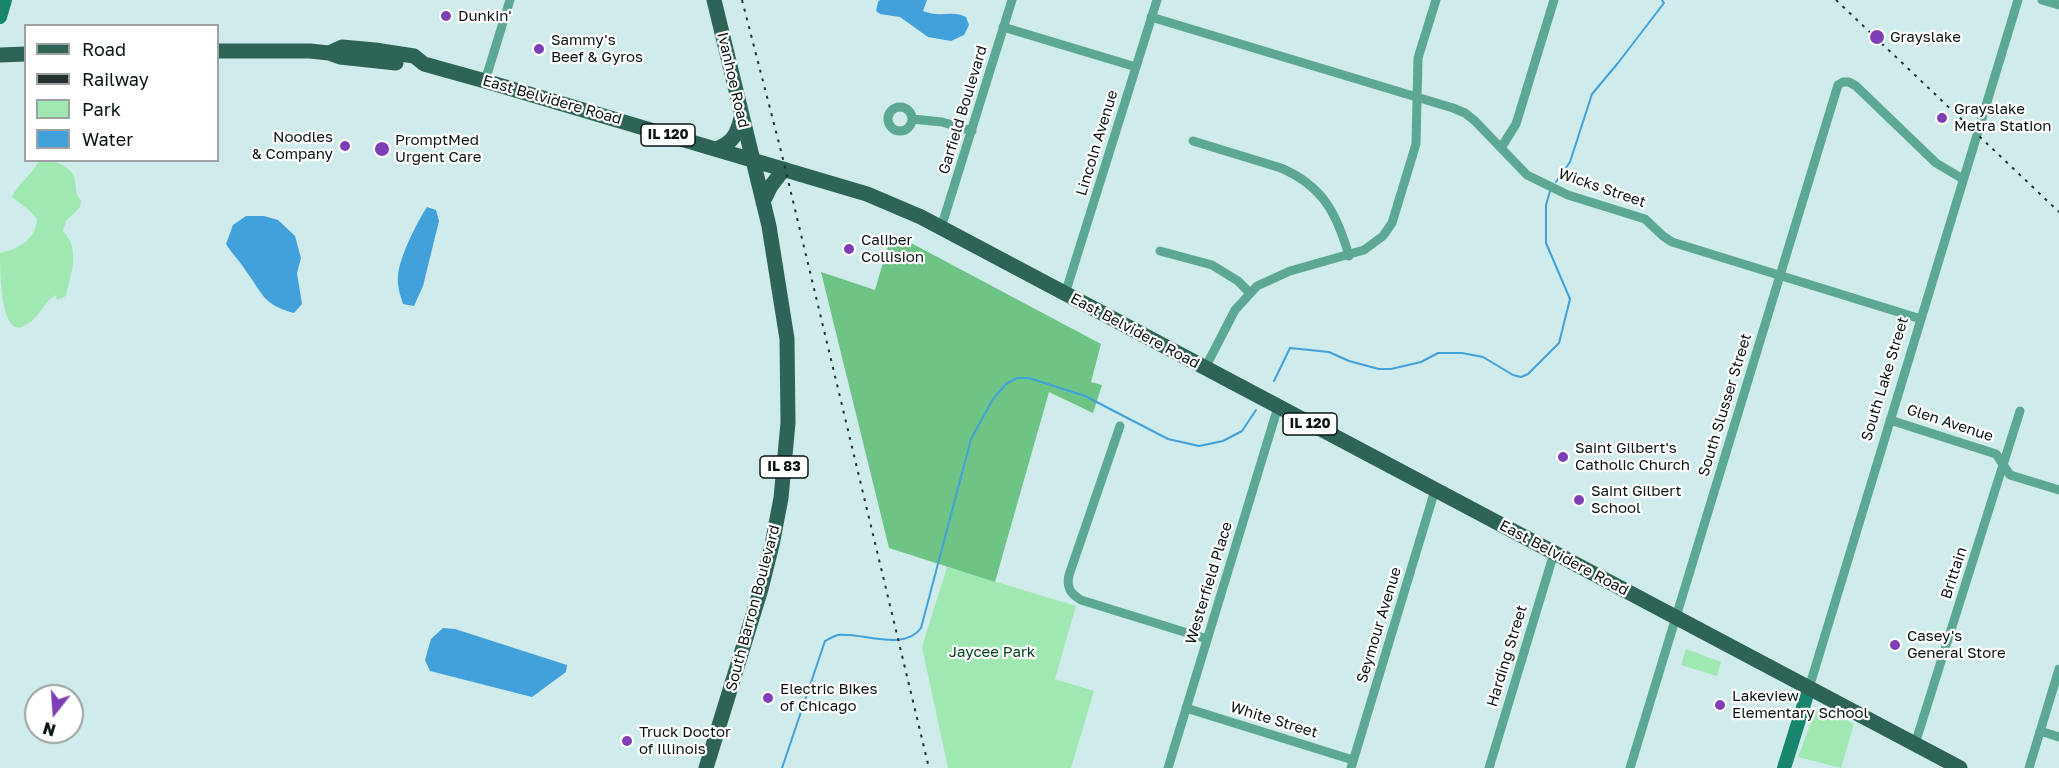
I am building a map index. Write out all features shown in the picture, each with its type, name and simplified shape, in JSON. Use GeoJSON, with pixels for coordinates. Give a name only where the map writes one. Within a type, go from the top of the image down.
{"type":"FeatureCollection","features":[{"type":"Feature","properties":{"kind":"main road","name":"Ivanhoe Road"},"geometry":{"type":"LineString","coordinates":[[714,0],[752,160]]}},
{"type":"Feature","properties":{"kind":"main road","name":"East Belvidere Road"},"geometry":{"type":"LineString","coordinates":[[219,51],[283,50],[329,53],[339,57],[415,66],[424,64],[867,194],[942,228],[1809,688]]}},
{"type":"Feature","properties":{"kind":"main road"},"geometry":{"type":"LineString","coordinates":[[0,55],[24,54]]}},
{"type":"Feature","properties":{"kind":"main road"},"geometry":{"type":"LineString","coordinates":[[716,149],[732,141],[741,115]]}},
{"type":"Feature","properties":{"kind":"main road","name":"South Barron Boulevard"},"geometry":{"type":"LineString","coordinates":[[706,768],[761,589],[772,545],[781,498],[788,423],[787,339],[769,226],[752,160]]}},
{"type":"Feature","properties":{"kind":"main road"},"geometry":{"type":"LineString","coordinates":[[763,202],[771,186],[784,169]]}},
{"type":"Feature","properties":{"kind":"main road","name":"IL 120"},"geometry":{"type":"LineString","coordinates":[[1809,688],[1960,768]]}},
{"type":"Feature","properties":{"kind":"street"},"geometry":{"type":"LineString","coordinates":[[0,17],[6,0]]}},
{"type":"Feature","properties":{"kind":"street"},"geometry":{"type":"LineString","coordinates":[[485,81],[510,0]]}},
{"type":"Feature","properties":{"kind":"street","name":"Garfield Boulevard"},"geometry":{"type":"LineString","coordinates":[[942,228],[1012,0]]}},
{"type":"Feature","properties":{"kind":"street","name":"Lincoln Avenue"},"geometry":{"type":"LineString","coordinates":[[1065,294],[1157,0]]}},
{"type":"Feature","properties":{"kind":"street"},"geometry":{"type":"LineString","coordinates":[[1205,368],[1235,310],[1257,285],[1272,278],[1349,256],[1374,244],[1392,223],[1416,144],[1418,58],[1436,0]]}},
{"type":"Feature","properties":{"kind":"street"},"geometry":{"type":"LineString","coordinates":[[1501,148],[1516,124],[1554,0]]}},
{"type":"Feature","properties":{"kind":"street","name":"South Lake Street"},"geometry":{"type":"LineString","coordinates":[[1784,768],[2018,0]]}},
{"type":"Feature","properties":{"kind":"street"},"geometry":{"type":"LineString","coordinates":[[2042,0],[2059,5]]}},
{"type":"Feature","properties":{"kind":"street","name":"Wicks Street"},"geometry":{"type":"LineString","coordinates":[[1151,17],[1466,113],[1527,175],[1568,195],[1645,219],[1672,242],[1921,319]]}},
{"type":"Feature","properties":{"kind":"street"},"geometry":{"type":"LineString","coordinates":[[1003,27],[1136,68]]}},
{"type":"Feature","properties":{"kind":"street","name":"South Slusser Street"},"geometry":{"type":"LineString","coordinates":[[1630,768],[1838,85],[1849,82],[1936,163],[1964,179]]}},
{"type":"Feature","properties":{"kind":"street"},"geometry":{"type":"LineString","coordinates":[[912,119],[942,122],[972,131]]}},
{"type":"Feature","properties":{"kind":"street"},"geometry":{"type":"LineString","coordinates":[[1193,141],[1281,168],[1308,183],[1334,212],[1349,256]]}},
{"type":"Feature","properties":{"kind":"street"},"geometry":{"type":"LineString","coordinates":[[1160,250],[1212,265],[1238,281],[1250,293]]}},
{"type":"Feature","properties":{"kind":"street","name":"Westerfield Place"},"geometry":{"type":"LineString","coordinates":[[1168,768],[1278,407]]}},
{"type":"Feature","properties":{"kind":"street","name":"Brittain"},"geometry":{"type":"LineString","coordinates":[[1915,744],[2020,411]]}},
{"type":"Feature","properties":{"kind":"street","name":"Glen Avenue"},"geometry":{"type":"LineString","coordinates":[[1890,420],[1996,454],[2010,475],[2059,490]]}},
{"type":"Feature","properties":{"kind":"street"},"geometry":{"type":"LineString","coordinates":[[1120,426],[1069,575],[1067,583],[1069,590],[1081,600],[1208,639]]}},
{"type":"Feature","properties":{"kind":"street","name":"Seymour Avenue"},"geometry":{"type":"LineString","coordinates":[[1352,764],[1435,490]]}},
{"type":"Feature","properties":{"kind":"street","name":"Harding Street"},"geometry":{"type":"LineString","coordinates":[[1489,768],[1554,553]]}},
{"type":"Feature","properties":{"kind":"street"},"geometry":{"type":"LineString","coordinates":[[2029,768],[2059,669]]}},
{"type":"Feature","properties":{"kind":"street","name":"White Street"},"geometry":{"type":"LineString","coordinates":[[1186,708],[1352,764]]}},
{"type":"Feature","properties":{"kind":"street"},"geometry":{"type":"LineString","coordinates":[[2040,731],[2059,737]]}},
{"type":"Feature","properties":{"kind":"green space"},"geometry":{"type":"Polygon","coordinates":[[[38,162],[54,162],[64,166],[74,177],[76,192],[81,201],[80,207],[66,221],[63,231],[69,238],[73,254],[66,296],[57,300],[56,295],[35,318],[18,328],[11,324],[3,302],[0,253],[20,246],[30,237],[36,226],[37,219],[12,197],[38,162]]]}},
{"type":"Feature","properties":{"kind":"green space"},"geometry":{"type":"Polygon","coordinates":[[[896,235],[1101,344],[1091,382],[1102,385],[1093,413],[1049,392],[995,582],[889,548],[821,272],[875,290],[889,242],[896,235]]]}},
{"type":"Feature","properties":{"kind":"green space","name":"Jaycee Park"},"geometry":{"type":"Polygon","coordinates":[[[947,567],[1076,606],[1055,679],[1094,691],[1071,768],[948,768],[922,647],[947,567]]]}},
{"type":"Feature","properties":{"kind":"green space"},"geometry":{"type":"Polygon","coordinates":[[[1686,649],[1721,662],[1717,676],[1681,665],[1686,649]]]}},
{"type":"Feature","properties":{"kind":"green space"},"geometry":{"type":"Polygon","coordinates":[[[1816,709],[1825,709],[1854,724],[1841,768],[1798,757],[1816,709]]]}},
{"type":"Feature","properties":{"kind":"water"},"geometry":{"type":"Polygon","coordinates":[[[880,0],[927,0],[923,11],[934,14],[960,15],[966,17],[969,25],[964,35],[951,41],[928,37],[900,17],[880,14],[876,11],[880,0]]]}},
{"type":"Feature","properties":{"kind":"water"},"geometry":{"type":"Polygon","coordinates":[[[427,207],[436,210],[439,221],[423,286],[414,306],[403,304],[398,283],[399,268],[409,240],[427,207]]]}},
{"type":"Feature","properties":{"kind":"water"},"geometry":{"type":"Polygon","coordinates":[[[246,216],[264,216],[278,220],[295,236],[301,258],[297,273],[302,304],[294,313],[276,306],[265,298],[226,244],[233,225],[246,216]]]}},
{"type":"Feature","properties":{"kind":"water"},"geometry":{"type":"Polygon","coordinates":[[[443,628],[455,629],[567,665],[566,672],[532,697],[430,671],[425,660],[431,639],[443,628]]]}},
{"type":"Feature","properties":{"kind":"waterway"},"geometry":{"type":"LineString","coordinates":[[1556,182],[1570,162],[1592,94],[1664,3],[1662,0]]}},
{"type":"Feature","properties":{"kind":"waterway"},"geometry":{"type":"LineString","coordinates":[[1274,381],[1290,348],[1329,352],[1349,361],[1379,369],[1391,369],[1421,362],[1438,353],[1462,353],[1483,357],[1513,375],[1521,377],[1528,374],[1559,343],[1570,299],[1546,243],[1546,205],[1550,191]]}},
{"type":"Feature","properties":{"kind":"waterway"},"geometry":{"type":"LineString","coordinates":[[782,768],[825,641],[838,635],[904,639],[914,635],[921,628],[971,439],[993,399],[1006,384],[1017,378],[1029,378],[1085,396],[1168,439],[1199,446],[1223,441],[1242,431],[1256,410]]}},
{"type":"Feature","properties":{"kind":"railway"},"geometry":{"type":"LineString","coordinates":[[742,0],[781,151],[929,768]]}},
{"type":"Feature","properties":{"kind":"railway"},"geometry":{"type":"LineString","coordinates":[[1836,0],[2059,212]]}},
{"type":"Feature","properties":{"kind":"place","name":"Dunkin'"},"geometry":{"type":"Point","coordinates":[446,16]}},
{"type":"Feature","properties":{"kind":"place","name":"Grayslake"},"geometry":{"type":"Point","coordinates":[1877,37]}},
{"type":"Feature","properties":{"kind":"place","name":"Sammy's Beef & Gyros"},"geometry":{"type":"Point","coordinates":[539,49]}},
{"type":"Feature","properties":{"kind":"place","name":"Grayslake Metra Station"},"geometry":{"type":"Point","coordinates":[1942,118]}},
{"type":"Feature","properties":{"kind":"place","name":"Noodles & Company"},"geometry":{"type":"Point","coordinates":[345,146]}},
{"type":"Feature","properties":{"kind":"place","name":"PromptMed Urgent Care"},"geometry":{"type":"Point","coordinates":[382,149]}},
{"type":"Feature","properties":{"kind":"place","name":"Caliber Collision"},"geometry":{"type":"Point","coordinates":[849,249]}},
{"type":"Feature","properties":{"kind":"place","name":"Saint Gilbert's Catholic Church"},"geometry":{"type":"Point","coordinates":[1563,457]}},
{"type":"Feature","properties":{"kind":"place","name":"Saint Gilbert School"},"geometry":{"type":"Point","coordinates":[1579,500]}},
{"type":"Feature","properties":{"kind":"place","name":"Casey's General Store"},"geometry":{"type":"Point","coordinates":[1895,645]}},
{"type":"Feature","properties":{"kind":"place","name":"Electric Bikes of Chicago"},"geometry":{"type":"Point","coordinates":[768,698]}},
{"type":"Feature","properties":{"kind":"place","name":"Lakeview Elementary School"},"geometry":{"type":"Point","coordinates":[1720,705]}},
{"type":"Feature","properties":{"kind":"place","name":"Truck Doctor of Illinois"},"geometry":{"type":"Point","coordinates":[627,741]}}]}
